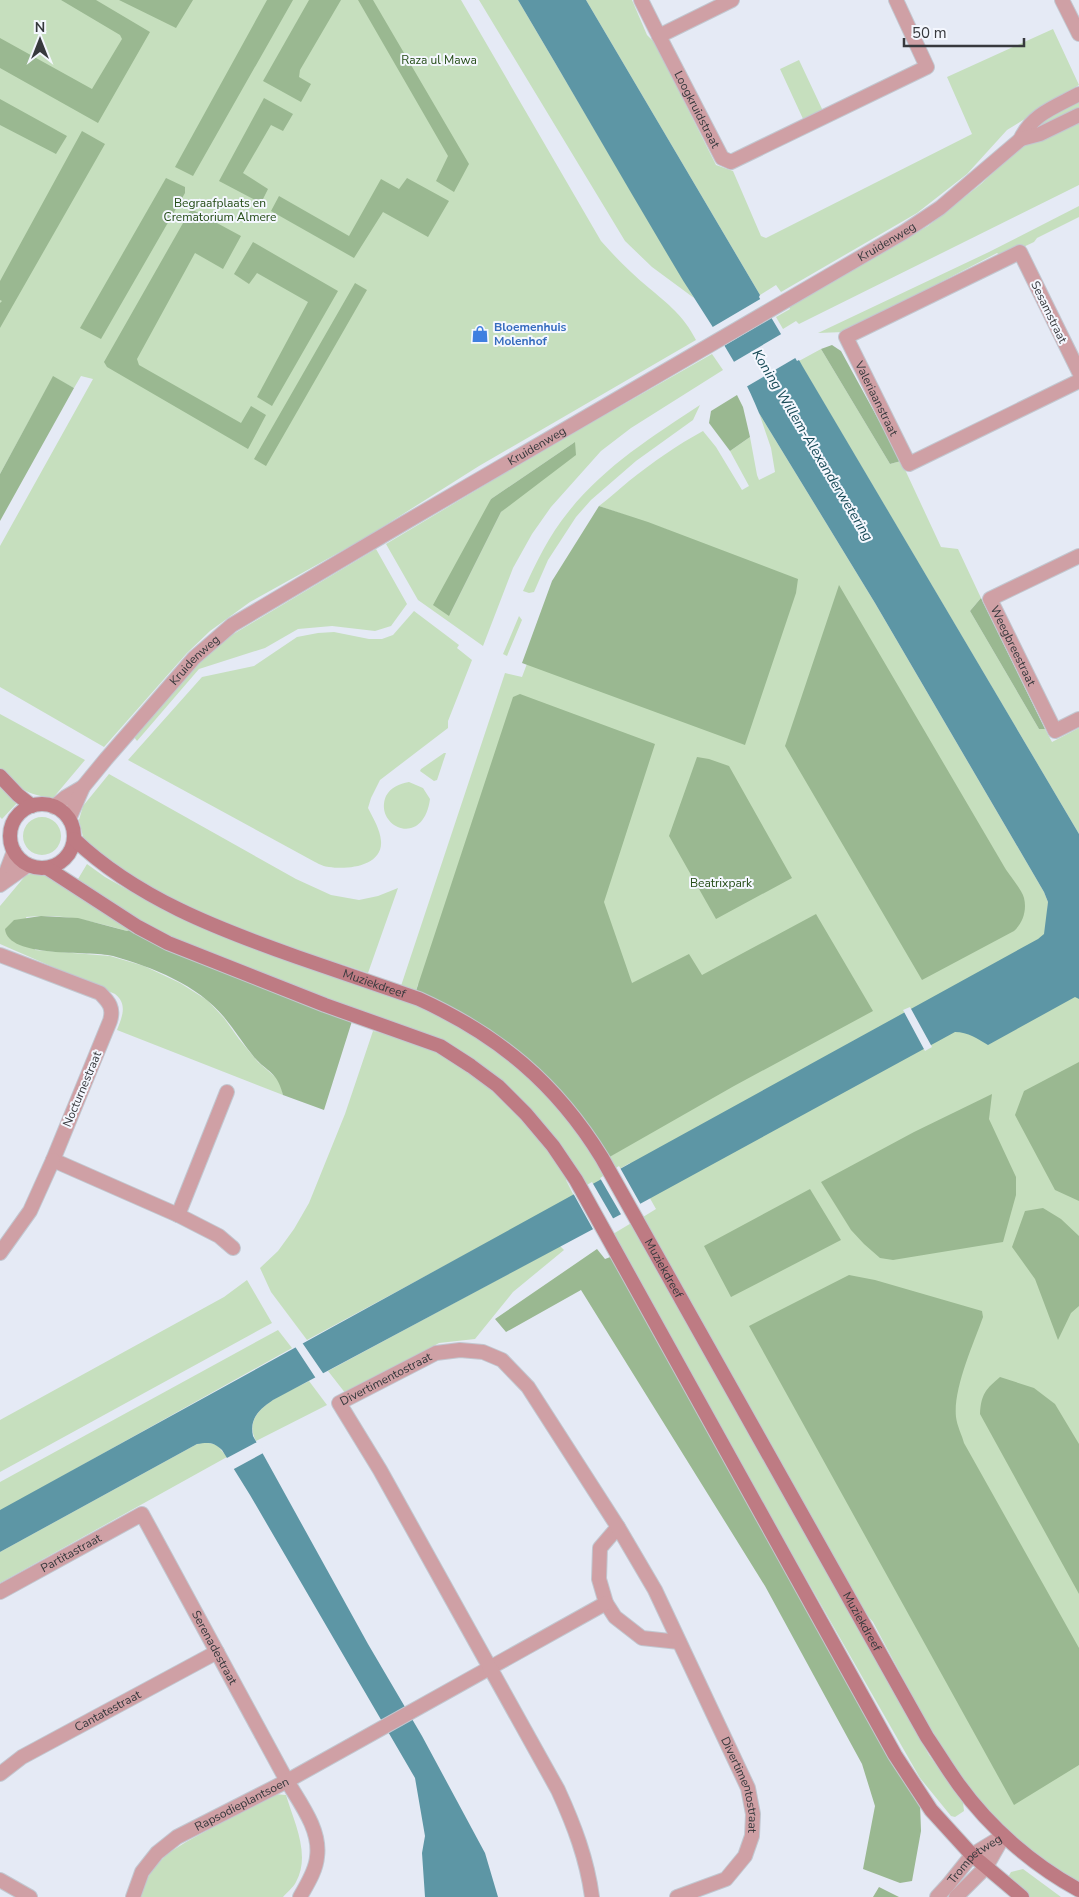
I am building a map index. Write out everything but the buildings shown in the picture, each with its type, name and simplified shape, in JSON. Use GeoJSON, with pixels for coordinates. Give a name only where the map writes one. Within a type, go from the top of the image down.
{"type":"FeatureCollection","features":[{"type":"Feature","properties":{"kind":"main road"},"geometry":{"type":"LineString","coordinates":[[0,776],[18,795],[32,806]]}},
{"type":"Feature","properties":{"kind":"main road"},"geometry":{"type":"LineString","coordinates":[[0,826],[10,837],[14,851],[20,859],[34,867],[47,868],[60,863],[66,858],[73,846],[74,832],[69,819],[54,807],[47,805],[32,806],[16,818],[10,837]]}},
{"type":"Feature","properties":{"kind":"main road","name":"Muziekdreef"},"geometry":{"type":"LineString","coordinates":[[74,839],[94,859],[151,895],[233,934],[419,999],[472,1026],[505,1048],[538,1076],[586,1131],[602,1158],[927,1737],[960,1786],[1003,1836],[1060,1880],[1079,1890]]}},
{"type":"Feature","properties":{"kind":"main road"},"geometry":{"type":"LineString","coordinates":[[47,868],[138,926],[168,942],[325,1005],[440,1046],[498,1086],[526,1114],[553,1146],[576,1180],[895,1755],[931,1810],[972,1855],[1022,1897]]}},
{"type":"Feature","properties":{"kind":"street","name":"Loogkruidstraat"},"geometry":{"type":"LineString","coordinates":[[641,0],[722,158],[731,162],[927,67],[898,1]]}},
{"type":"Feature","properties":{"kind":"street"},"geometry":{"type":"LineString","coordinates":[[659,36],[732,0]]}},
{"type":"Feature","properties":{"kind":"street"},"geometry":{"type":"LineString","coordinates":[[1062,0],[1079,34]]}},
{"type":"Feature","properties":{"kind":"street","name":"Kruidenweg"},"geometry":{"type":"LineString","coordinates":[[69,819],[83,787],[194,658],[232,625],[928,217],[960,192],[1020,139],[1026,127],[1040,115],[1079,94]]}},
{"type":"Feature","properties":{"kind":"street","name":"Kruidenweg"},"geometry":{"type":"LineString","coordinates":[[1020,139],[1040,134],[1079,115]]}},
{"type":"Feature","properties":{"kind":"street","name":"Sesamstraat"},"geometry":{"type":"LineString","coordinates":[[1020,252],[1079,372]]}},
{"type":"Feature","properties":{"kind":"street","name":"Valeriaanstraat"},"geometry":{"type":"LineString","coordinates":[[1020,252],[846,337],[909,464],[1079,381]]}},
{"type":"Feature","properties":{"kind":"street","name":"Weegbreestraat"},"geometry":{"type":"LineString","coordinates":[[1079,556],[990,599],[1055,730],[1079,719]]}},
{"type":"Feature","properties":{"kind":"street","name":"Kruidenweg"},"geometry":{"type":"LineString","coordinates":[[54,807],[83,787]]}},
{"type":"Feature","properties":{"kind":"street"},"geometry":{"type":"LineString","coordinates":[[1,884],[14,851]]}},
{"type":"Feature","properties":{"kind":"street"},"geometry":{"type":"LineString","coordinates":[[1,884],[28,865]]}},
{"type":"Feature","properties":{"kind":"street","name":"Nocturnestraat"},"geometry":{"type":"LineString","coordinates":[[0,955],[100,993],[110,1002],[112,1013],[53,1160],[30,1211],[0,1253]]}},
{"type":"Feature","properties":{"kind":"street"},"geometry":{"type":"LineString","coordinates":[[178,1215],[227,1092]]}},
{"type":"Feature","properties":{"kind":"street"},"geometry":{"type":"LineString","coordinates":[[53,1160],[178,1215],[219,1236],[233,1248]]}},
{"type":"Feature","properties":{"kind":"street","name":"Divertimentostraat"},"geometry":{"type":"LineString","coordinates":[[592,1897],[586,1865],[575,1826],[558,1790],[380,1470],[338,1403],[436,1353],[460,1350],[483,1352],[502,1360],[528,1388],[618,1527],[655,1590],[748,1788],[753,1814],[752,1836],[745,1856],[726,1879],[677,1897]]}},
{"type":"Feature","properties":{"kind":"street","name":"Partitastraat"},"geometry":{"type":"LineString","coordinates":[[0,1592],[142,1514]]}},
{"type":"Feature","properties":{"kind":"street","name":"Serenadestraat"},"geometry":{"type":"LineString","coordinates":[[142,1514],[287,1781]]}},
{"type":"Feature","properties":{"kind":"street"},"geometry":{"type":"LineString","coordinates":[[618,1527],[600,1548],[599,1579],[606,1603],[615,1617],[642,1638],[680,1642]]}},
{"type":"Feature","properties":{"kind":"street"},"geometry":{"type":"LineString","coordinates":[[287,1781],[606,1603]]}},
{"type":"Feature","properties":{"kind":"street","name":"Cantatestraat"},"geometry":{"type":"LineString","coordinates":[[0,1774],[22,1757],[217,1652]]}},
{"type":"Feature","properties":{"kind":"street","name":"Rapsodieplantsoen"},"geometry":{"type":"LineString","coordinates":[[133,1897],[142,1872],[157,1853],[177,1838],[287,1781],[303,1807],[316,1838],[317,1858],[308,1884],[300,1897]]}},
{"type":"Feature","properties":{"kind":"street","name":"Trompetweg"},"geometry":{"type":"LineString","coordinates":[[937,1897],[972,1855],[1003,1836]]}},
{"type":"Feature","properties":{"kind":"street","name":"Trompetweg"},"geometry":{"type":"LineString","coordinates":[[956,1897],[986,1867],[1003,1836]]}},
{"type":"Feature","properties":{"kind":"street"},"geometry":{"type":"LineString","coordinates":[[0,1880],[30,1897]]}},
{"type":"Feature","properties":{"kind":"green space"},"geometry":{"type":"Polygon","coordinates":[[[0,0],[461,0],[601,241],[630,271],[675,311],[696,340],[479,466],[365,538],[250,602],[210,631],[187,653],[104,747],[0,687],[0,546],[93,379],[81,376],[74,388],[53,377],[0,474],[0,0]]]}},
{"type":"Feature","properties":{"kind":"green space"},"geometry":{"type":"Polygon","coordinates":[[[61,0],[96,0],[150,32],[98,123],[0,68],[0,38],[92,89],[122,39],[120,35],[61,0]]]}},
{"type":"Feature","properties":{"kind":"green space"},"geometry":{"type":"Polygon","coordinates":[[[119,0],[193,0],[176,28],[119,0]]]}},
{"type":"Feature","properties":{"kind":"green space"},"geometry":{"type":"Polygon","coordinates":[[[267,0],[293,0],[193,176],[175,167],[267,0]]]}},
{"type":"Feature","properties":{"kind":"green space"},"geometry":{"type":"Polygon","coordinates":[[[309,0],[341,0],[300,70],[299,77],[311,84],[301,102],[263,81],[309,0]]]}},
{"type":"Feature","properties":{"kind":"green space"},"geometry":{"type":"Polygon","coordinates":[[[358,0],[373,0],[469,164],[454,192],[436,181],[448,156],[358,0]]]}},
{"type":"Feature","properties":{"kind":"green space"},"geometry":{"type":"Polygon","coordinates":[[[479,0],[518,0],[694,298],[652,267],[625,241],[479,0]]]}},
{"type":"Feature","properties":{"kind":"green space"},"geometry":{"type":"Polygon","coordinates":[[[586,0],[632,0],[647,35],[655,43],[716,165],[733,171],[761,236],[766,238],[972,134],[947,77],[1053,29],[1079,85],[1007,130],[967,174],[917,213],[781,292],[776,285],[760,295],[586,0]]]}},
{"type":"Feature","properties":{"kind":"green space"},"geometry":{"type":"Polygon","coordinates":[[[799,60],[823,111],[804,121],[780,69],[799,60]]]}},
{"type":"Feature","properties":{"kind":"green space"},"geometry":{"type":"Polygon","coordinates":[[[264,98],[293,114],[283,131],[271,125],[243,173],[268,189],[261,203],[219,181],[264,98]]]}},
{"type":"Feature","properties":{"kind":"green space"},"geometry":{"type":"Polygon","coordinates":[[[0,99],[67,136],[56,154],[0,125],[0,99]]]}},
{"type":"Feature","properties":{"kind":"green space"},"geometry":{"type":"Polygon","coordinates":[[[1079,100],[1079,108],[1044,127],[1040,122],[1079,100]]]}},
{"type":"Feature","properties":{"kind":"green space"},"geometry":{"type":"Polygon","coordinates":[[[1079,120],[1079,185],[799,324],[796,321],[783,329],[776,317],[790,309],[788,305],[928,226],[981,184],[1016,151],[1079,120]]]}},
{"type":"Feature","properties":{"kind":"green space"},"geometry":{"type":"Polygon","coordinates":[[[82,131],[105,144],[0,328],[0,303],[2,301],[0,300],[0,281],[82,131]]]}},
{"type":"Feature","properties":{"kind":"green space"},"geometry":{"type":"Polygon","coordinates":[[[166,178],[185,187],[185,193],[101,339],[80,328],[166,178]]]}},
{"type":"Feature","properties":{"kind":"green space"},"geometry":{"type":"Polygon","coordinates":[[[407,178],[449,201],[428,237],[383,212],[354,258],[271,211],[279,196],[349,236],[381,179],[399,189],[407,178]]]}},
{"type":"Feature","properties":{"kind":"green space"},"geometry":{"type":"Polygon","coordinates":[[[1079,206],[1079,217],[1037,238],[1034,242],[1002,257],[997,253],[941,282],[934,288],[844,332],[818,333],[989,252],[1079,206]]]}},
{"type":"Feature","properties":{"kind":"green space"},"geometry":{"type":"Polygon","coordinates":[[[191,209],[241,236],[223,269],[195,253],[137,359],[139,365],[241,423],[251,406],[266,415],[248,449],[107,367],[104,362],[191,209]]]}},
{"type":"Feature","properties":{"kind":"green space"},"geometry":{"type":"Polygon","coordinates":[[[253,242],[338,291],[272,406],[257,397],[308,302],[257,273],[249,284],[234,274],[253,242]]]}},
{"type":"Feature","properties":{"kind":"green space"},"geometry":{"type":"Polygon","coordinates":[[[355,283],[367,290],[266,466],[254,459],[355,283]]]}},
{"type":"Feature","properties":{"kind":"green space"},"geometry":{"type":"Polygon","coordinates":[[[832,345],[841,351],[901,461],[890,464],[821,349],[832,345]]]}},
{"type":"Feature","properties":{"kind":"green space"},"geometry":{"type":"Polygon","coordinates":[[[821,349],[890,464],[901,461],[941,547],[958,549],[981,598],[970,611],[1039,729],[1045,729],[1052,742],[1079,728],[1079,834],[799,361],[821,349]]]}},
{"type":"Feature","properties":{"kind":"green space"},"geometry":{"type":"Polygon","coordinates":[[[712,354],[723,370],[631,428],[601,451],[551,507],[532,534],[513,568],[483,646],[418,600],[386,544],[557,442],[712,354]],[[575,442],[491,499],[449,616],[501,512],[575,442]]]}},
{"type":"Feature","properties":{"kind":"green space"},"geometry":{"type":"Polygon","coordinates":[[[53,376],[74,388],[0,521],[0,474],[53,376]]]}},
{"type":"Feature","properties":{"kind":"green space"},"geometry":{"type":"Polygon","coordinates":[[[737,395],[743,407],[750,437],[730,451],[709,423],[711,411],[737,395]]]}},
{"type":"Feature","properties":{"kind":"green space"},"geometry":{"type":"Polygon","coordinates":[[[700,405],[693,420],[636,461],[591,500],[576,517],[548,560],[534,592],[523,591],[549,539],[583,495],[630,453],[700,405]]]}},
{"type":"Feature","properties":{"kind":"green space","name":"Beatrixpark"},"geometry":{"type":"Polygon","coordinates":[[[759,413],[875,603],[1044,892],[1048,902],[1047,918],[1079,998],[1079,1892],[1024,1851],[1000,1826],[978,1800],[939,1743],[873,1622],[863,1610],[643,1217],[656,1209],[630,1163],[614,1172],[606,1159],[622,1149],[418,984],[415,994],[400,989],[505,673],[522,677],[554,592],[668,530],[599,506],[656,461],[703,431],[716,447],[742,490],[749,486],[730,451],[750,437],[759,480],[775,472],[771,448],[759,413]]]}},
{"type":"Feature","properties":{"kind":"green space"},"geometry":{"type":"Polygon","coordinates":[[[575,442],[576,455],[501,512],[449,616],[433,605],[491,499],[575,442]]]}},
{"type":"Feature","properties":{"kind":"green space"},"geometry":{"type":"Polygon","coordinates":[[[599,506],[648,522],[798,579],[796,593],[745,745],[522,663],[552,581],[599,506]]]}},
{"type":"Feature","properties":{"kind":"green space"},"geometry":{"type":"Polygon","coordinates":[[[376,549],[407,604],[391,626],[375,631],[332,626],[298,629],[265,648],[199,669],[137,741],[134,737],[215,645],[376,549]]]}},
{"type":"Feature","properties":{"kind":"green space"},"geometry":{"type":"Polygon","coordinates":[[[839,585],[1024,898],[1024,916],[1014,931],[922,980],[785,746],[839,585]]]}},
{"type":"Feature","properties":{"kind":"green space"},"geometry":{"type":"Polygon","coordinates":[[[981,598],[1045,729],[1039,729],[970,611],[981,598]]]}},
{"type":"Feature","properties":{"kind":"green space"},"geometry":{"type":"Polygon","coordinates":[[[414,611],[459,645],[457,648],[472,660],[448,721],[448,728],[380,780],[368,808],[378,828],[381,841],[380,849],[370,861],[345,868],[322,865],[128,760],[202,677],[254,666],[297,637],[334,632],[369,639],[382,639],[393,635],[414,611]]]}},
{"type":"Feature","properties":{"kind":"green space"},"geometry":{"type":"Polygon","coordinates":[[[519,616],[522,620],[507,656],[503,654],[519,616]]]}},
{"type":"Feature","properties":{"kind":"green space"},"geometry":{"type":"Polygon","coordinates":[[[520,694],[655,744],[604,902],[632,983],[689,954],[702,975],[816,914],[873,1011],[734,1086],[606,1159],[554,1088],[415,994],[513,697],[520,694]]]}},
{"type":"Feature","properties":{"kind":"green space"},"geometry":{"type":"Polygon","coordinates":[[[0,714],[85,760],[53,798],[36,795],[23,789],[12,781],[0,768],[0,714]]]}},
{"type":"Feature","properties":{"kind":"green space"},"geometry":{"type":"Polygon","coordinates":[[[446,753],[437,780],[434,781],[420,771],[421,769],[446,753]]]}},
{"type":"Feature","properties":{"kind":"green space"},"geometry":{"type":"Polygon","coordinates":[[[697,757],[729,766],[792,878],[716,919],[669,836],[697,757]]]}},
{"type":"Feature","properties":{"kind":"green space"},"geometry":{"type":"Polygon","coordinates":[[[109,774],[296,879],[331,895],[359,900],[378,896],[398,888],[368,973],[341,964],[334,965],[244,934],[160,895],[92,850],[83,837],[79,820],[83,806],[109,774]]]}},
{"type":"Feature","properties":{"kind":"green space"},"geometry":{"type":"Polygon","coordinates":[[[409,782],[423,788],[430,799],[426,815],[418,824],[410,828],[400,828],[392,824],[386,816],[384,807],[386,796],[393,788],[409,782]]]}},
{"type":"Feature","properties":{"kind":"green space"},"geometry":{"type":"Polygon","coordinates":[[[0,784],[17,803],[2,819],[0,817],[0,784]]]}},
{"type":"Feature","properties":{"kind":"green space"},"geometry":{"type":"Polygon","coordinates":[[[42,817],[55,823],[61,836],[55,849],[42,855],[29,849],[23,836],[29,823],[42,817]]]}},
{"type":"Feature","properties":{"kind":"green space"},"geometry":{"type":"Polygon","coordinates":[[[87,864],[105,877],[167,912],[434,1011],[509,1057],[561,1108],[607,1177],[586,1189],[529,1109],[393,1023],[304,989],[259,976],[156,931],[93,891],[78,879],[87,864]]]}},
{"type":"Feature","properties":{"kind":"green space"},"geometry":{"type":"Polygon","coordinates":[[[34,873],[49,875],[132,929],[127,931],[65,917],[26,917],[35,950],[110,956],[144,966],[180,983],[207,1000],[224,1018],[258,1062],[280,1081],[283,1095],[117,1030],[123,1006],[115,994],[0,944],[0,906],[26,875],[34,873]]]}},
{"type":"Feature","properties":{"kind":"green space"},"geometry":{"type":"Polygon","coordinates":[[[41,916],[78,918],[127,931],[132,929],[353,1018],[324,1110],[283,1095],[278,1081],[272,1073],[254,1057],[228,1022],[213,1006],[188,987],[158,972],[113,956],[51,952],[20,945],[10,939],[5,929],[14,920],[41,916]]]}},
{"type":"Feature","properties":{"kind":"green space"},"geometry":{"type":"Polygon","coordinates":[[[373,1031],[414,1041],[463,1067],[492,1090],[517,1112],[550,1150],[566,1174],[566,1180],[574,1196],[307,1340],[271,1292],[260,1268],[278,1251],[294,1229],[309,1203],[345,1114],[373,1031]]]}},
{"type":"Feature","properties":{"kind":"green space"},"geometry":{"type":"Polygon","coordinates":[[[1079,1062],[1079,1201],[1055,1190],[1015,1115],[1024,1091],[1079,1062]]]}},
{"type":"Feature","properties":{"kind":"green space"},"geometry":{"type":"Polygon","coordinates":[[[992,1094],[989,1119],[1016,1177],[1016,1195],[1003,1242],[893,1260],[880,1258],[851,1230],[821,1182],[914,1132],[992,1094]]]}},
{"type":"Feature","properties":{"kind":"green space"},"geometry":{"type":"Polygon","coordinates":[[[810,1189],[841,1240],[731,1297],[704,1246],[810,1189]]]}},
{"type":"Feature","properties":{"kind":"green space"},"geometry":{"type":"Polygon","coordinates":[[[1043,1208],[1061,1219],[1079,1236],[1079,1306],[1071,1313],[1058,1340],[1035,1279],[1012,1247],[1025,1211],[1043,1208]]]}},
{"type":"Feature","properties":{"kind":"green space"},"geometry":{"type":"Polygon","coordinates":[[[633,1222],[929,1755],[963,1802],[964,1811],[955,1817],[951,1816],[920,1778],[712,1414],[613,1234],[633,1222]]]}},
{"type":"Feature","properties":{"kind":"green space"},"geometry":{"type":"Polygon","coordinates":[[[560,1246],[564,1250],[513,1292],[475,1339],[439,1343],[346,1394],[328,1371],[560,1246]]]}},
{"type":"Feature","properties":{"kind":"green space"},"geometry":{"type":"Polygon","coordinates":[[[597,1249],[605,1259],[613,1256],[920,1803],[921,1831],[912,1881],[900,1883],[863,1869],[875,1806],[862,1764],[765,1586],[581,1290],[506,1332],[495,1319],[597,1249]]]}},
{"type":"Feature","properties":{"kind":"green space"},"geometry":{"type":"Polygon","coordinates":[[[849,1275],[875,1280],[982,1311],[983,1317],[961,1380],[956,1406],[957,1424],[964,1443],[1079,1648],[1079,1765],[1014,1805],[749,1326],[849,1275]]]}},
{"type":"Feature","properties":{"kind":"green space"},"geometry":{"type":"Polygon","coordinates":[[[247,1280],[272,1323],[0,1472],[0,1420],[224,1297],[247,1280]]]}},
{"type":"Feature","properties":{"kind":"green space"},"geometry":{"type":"Polygon","coordinates":[[[278,1330],[292,1348],[0,1511],[0,1482],[278,1330]]]}},
{"type":"Feature","properties":{"kind":"green space"},"geometry":{"type":"Polygon","coordinates":[[[1000,1377],[1034,1388],[1055,1404],[1079,1444],[1079,1594],[980,1414],[985,1392],[1000,1377]]]}},
{"type":"Feature","properties":{"kind":"green space"},"geometry":{"type":"Polygon","coordinates":[[[309,1381],[327,1405],[256,1441],[252,1430],[254,1420],[259,1411],[278,1397],[309,1381]]]}},
{"type":"Feature","properties":{"kind":"green space"},"geometry":{"type":"Polygon","coordinates":[[[205,1442],[217,1445],[227,1457],[0,1583],[0,1552],[197,1444],[205,1442]]]}},
{"type":"Feature","properties":{"kind":"green space"},"geometry":{"type":"Polygon","coordinates":[[[274,1794],[286,1795],[297,1827],[302,1850],[300,1872],[295,1884],[283,1897],[140,1897],[146,1880],[167,1854],[274,1794]]]}},
{"type":"Feature","properties":{"kind":"green space"},"geometry":{"type":"Polygon","coordinates":[[[1023,1869],[1061,1897],[1029,1897],[1007,1879],[1011,1872],[1023,1869]]]}},
{"type":"Feature","properties":{"kind":"green space"},"geometry":{"type":"Polygon","coordinates":[[[879,1887],[899,1897],[873,1897],[879,1887]]]}},
{"type":"Feature","properties":{"kind":"water","name":"Koning Willem-Alexanderwetering"},"geometry":{"type":"Polygon","coordinates":[[[518,0],[586,0],[760,295],[759,297],[797,361],[799,360],[1079,834],[1079,999],[1075,997],[988,1045],[977,1038],[955,1032],[627,1211],[273,1400],[254,1419],[253,1436],[368,1644],[422,1736],[485,1853],[498,1897],[425,1897],[422,1853],[425,1836],[415,1778],[222,1450],[211,1443],[197,1444],[0,1552],[0,1510],[1038,939],[1044,934],[1048,902],[1044,892],[875,603],[759,413],[730,355],[672,262],[518,0]]]}},
{"type":"Feature","properties":{"kind":"pier"},"geometry":{"type":"Polygon","coordinates":[[[762,298],[773,317],[722,347],[711,328],[762,298]]]}},
{"type":"Feature","properties":{"kind":"pier"},"geometry":{"type":"Polygon","coordinates":[[[783,333],[797,357],[746,387],[732,363],[783,333]]]}},
{"type":"Feature","properties":{"kind":"pier"},"geometry":{"type":"Polygon","coordinates":[[[910,1007],[932,1047],[925,1051],[903,1010],[910,1007]]]}},
{"type":"Feature","properties":{"kind":"pier"},"geometry":{"type":"Polygon","coordinates":[[[619,1166],[641,1205],[622,1216],[600,1178],[619,1166]]]}},
{"type":"Feature","properties":{"kind":"pier"},"geometry":{"type":"Polygon","coordinates":[[[592,1182],[614,1220],[594,1231],[573,1193],[592,1182]]]}},
{"type":"Feature","properties":{"kind":"pier"},"geometry":{"type":"Polygon","coordinates":[[[301,1341],[325,1376],[317,1380],[294,1345],[301,1341]]]}},
{"type":"Feature","properties":{"kind":"pier"},"geometry":{"type":"Polygon","coordinates":[[[259,1441],[265,1452],[232,1470],[225,1459],[259,1441]]]}},
{"type":"Feature","properties":{"kind":"place","name":"Bloemenhuis Molenhof"},"geometry":{"type":"Point","coordinates":[480,334]}},
{"type":"Feature","properties":{"kind":"park label","name":"Raza ul Mawa"},"geometry":{"type":"Point","coordinates":[439,60]}},
{"type":"Feature","properties":{"kind":"park label","name":"Begraafplaats en Crematorium Almere"},"geometry":{"type":"Point","coordinates":[220,210]}}]}
